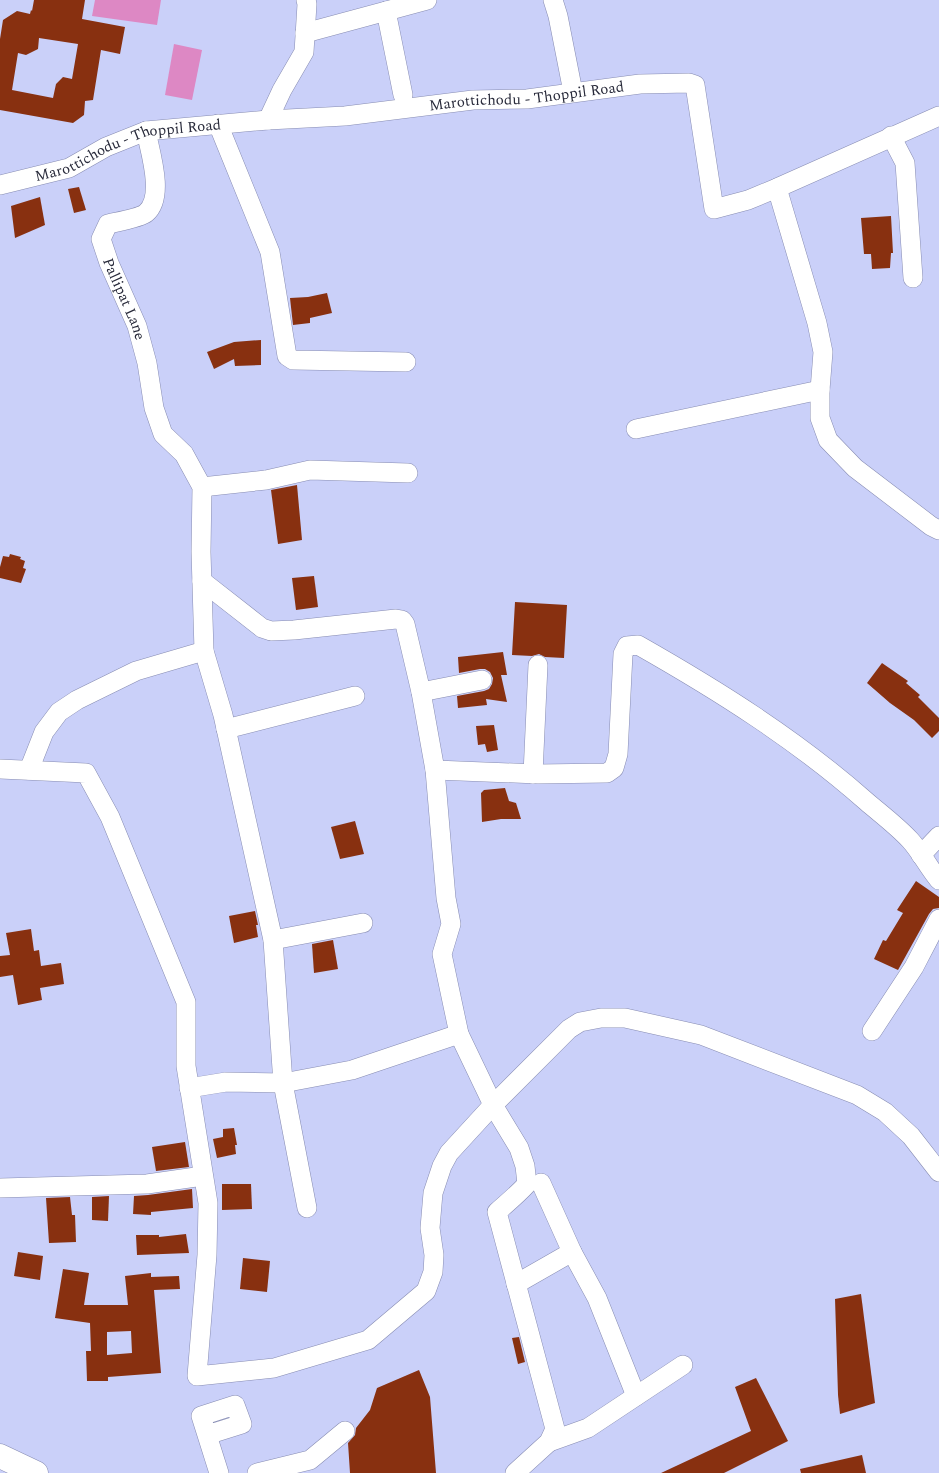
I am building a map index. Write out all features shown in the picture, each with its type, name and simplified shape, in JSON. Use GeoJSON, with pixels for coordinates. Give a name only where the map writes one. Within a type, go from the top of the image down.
{"type":"FeatureCollection","features":[{"type":"Feature","properties":{"kind":"main road"},"geometry":{"type":"LineString","coordinates":[[0,1456],[36,1473]]}},
{"type":"Feature","properties":{"kind":"street"},"geometry":{"type":"LineString","coordinates":[[268,120],[282,90],[304,52],[306,0]]}},
{"type":"Feature","properties":{"kind":"street"},"geometry":{"type":"LineString","coordinates":[[305,33],[427,0]]}},
{"type":"Feature","properties":{"kind":"street"},"geometry":{"type":"LineString","coordinates":[[553,0],[573,92]]}},
{"type":"Feature","properties":{"kind":"street"},"geometry":{"type":"LineString","coordinates":[[386,11],[403,95]]}},
{"type":"Feature","properties":{"kind":"street","name":"Marottichodu - Thoppil Road"},"geometry":{"type":"LineString","coordinates":[[0,185],[69,168],[106,147],[146,131],[268,120],[345,116],[473,100],[527,99],[640,84],[689,82],[695,85],[714,209],[748,200],[939,116]]}},
{"type":"Feature","properties":{"kind":"street"},"geometry":{"type":"LineString","coordinates":[[218,124],[270,252],[287,356],[293,360],[406,362]]}},
{"type":"Feature","properties":{"kind":"street","name":"Pallipat Lane"},"geometry":{"type":"LineString","coordinates":[[146,131],[156,183],[154,201],[145,214],[108,224],[101,239],[109,263],[137,326],[147,363],[154,408],[163,434],[184,454],[202,487]]}},
{"type":"Feature","properties":{"kind":"street"},"geometry":{"type":"LineString","coordinates":[[891,136],[905,164],[914,278]]}},
{"type":"Feature","properties":{"kind":"street"},"geometry":{"type":"LineString","coordinates":[[777,188],[817,323],[823,352],[820,418],[828,440],[855,468],[931,526],[939,530]]}},
{"type":"Feature","properties":{"kind":"street"},"geometry":{"type":"LineString","coordinates":[[636,429],[820,390]]}},
{"type":"Feature","properties":{"kind":"street"},"geometry":{"type":"LineString","coordinates":[[308,1208],[283,1083],[273,940],[226,728],[204,650],[201,552],[202,487],[266,480],[310,470],[408,473]]}},
{"type":"Feature","properties":{"kind":"street"},"geometry":{"type":"LineString","coordinates":[[202,581],[262,628],[271,631],[396,619],[402,620],[405,624],[421,692],[435,770],[450,924],[442,954],[459,1034],[492,1105],[519,1148],[525,1166],[527,1184],[496,1212],[555,1429],[549,1442]]}},
{"type":"Feature","properties":{"kind":"street"},"geometry":{"type":"LineString","coordinates":[[435,770],[533,774],[607,773],[614,768],[618,754],[623,654],[627,646],[638,645],[703,682],[801,749],[844,782],[910,840],[939,880]]}},
{"type":"Feature","properties":{"kind":"street"},"geometry":{"type":"LineString","coordinates":[[29,770],[44,732],[59,712],[77,700],[136,671],[204,650]]}},
{"type":"Feature","properties":{"kind":"street"},"geometry":{"type":"LineString","coordinates":[[533,774],[538,665]]}},
{"type":"Feature","properties":{"kind":"street"},"geometry":{"type":"LineString","coordinates":[[421,692],[482,680]]}},
{"type":"Feature","properties":{"kind":"street"},"geometry":{"type":"LineString","coordinates":[[226,728],[355,696]]}},
{"type":"Feature","properties":{"kind":"street"},"geometry":{"type":"LineString","coordinates":[[0,769],[86,773],[110,817],[186,1002],[186,1066],[208,1203],[207,1255],[197,1376],[274,1368],[368,1340],[426,1291],[433,1272],[434,1255],[430,1228],[433,1194],[442,1166],[449,1153],[492,1105],[569,1029],[580,1022],[601,1018],[625,1018],[701,1035],[857,1095],[885,1112],[911,1136],[939,1172]]}},
{"type":"Feature","properties":{"kind":"street"},"geometry":{"type":"LineString","coordinates":[[921,855],[939,836]]}},
{"type":"Feature","properties":{"kind":"street"},"geometry":{"type":"LineString","coordinates":[[872,1032],[914,967],[939,919]]}},
{"type":"Feature","properties":{"kind":"street"},"geometry":{"type":"LineString","coordinates":[[273,940],[363,924]]}},
{"type":"Feature","properties":{"kind":"street"},"geometry":{"type":"LineString","coordinates":[[190,1088],[226,1082],[283,1083],[352,1070],[459,1034]]}},
{"type":"Feature","properties":{"kind":"street"},"geometry":{"type":"LineString","coordinates":[[0,1188],[147,1184],[204,1176]]}},
{"type":"Feature","properties":{"kind":"street"},"geometry":{"type":"LineString","coordinates":[[541,1183],[572,1252],[597,1298],[636,1396]]}},
{"type":"Feature","properties":{"kind":"street"},"geometry":{"type":"LineString","coordinates":[[516,1284],[572,1252]]}},
{"type":"Feature","properties":{"kind":"street"},"geometry":{"type":"LineString","coordinates":[[515,1473],[549,1442],[588,1428],[683,1365]]}},
{"type":"Feature","properties":{"kind":"street"},"geometry":{"type":"LineString","coordinates":[[257,1473],[310,1460],[346,1430]]}},
{"type":"Feature","properties":{"kind":"street"},"geometry":{"type":"LineString","coordinates":[[206,1435],[218,1473]]}},
{"type":"Feature","properties":{"kind":"shaded area"},"geometry":{"type":"Polygon","coordinates":[[[95,0],[161,0],[157,25],[92,16],[95,0]]]}},
{"type":"Feature","properties":{"kind":"shaded area"},"geometry":{"type":"Polygon","coordinates":[[[174,44],[202,50],[192,100],[165,95],[174,44]]]}},
{"type":"Feature","properties":{"kind":"building"},"geometry":{"type":"Polygon","coordinates":[[[34,0],[85,0],[82,19],[125,27],[120,54],[101,50],[93,100],[85,101],[84,115],[73,123],[0,110],[0,39],[3,20],[17,11],[30,14],[34,0]],[[39,38],[38,49],[26,55],[18,53],[12,90],[53,98],[56,84],[63,77],[72,79],[78,44],[39,38]]]}},
{"type":"Feature","properties":{"kind":"building"},"geometry":{"type":"Polygon","coordinates":[[[79,187],[86,210],[74,213],[68,189],[79,187]]]}},
{"type":"Feature","properties":{"kind":"building"},"geometry":{"type":"Polygon","coordinates":[[[40,197],[45,225],[15,238],[11,206],[40,197]]]}},
{"type":"Feature","properties":{"kind":"building"},"geometry":{"type":"Polygon","coordinates":[[[891,216],[893,253],[891,253],[890,268],[872,269],[871,254],[864,254],[861,218],[891,216]]]}},
{"type":"Feature","properties":{"kind":"building"},"geometry":{"type":"Polygon","coordinates":[[[327,293],[332,313],[310,318],[310,323],[293,325],[290,298],[327,293]]]}},
{"type":"Feature","properties":{"kind":"building"},"geometry":{"type":"Polygon","coordinates":[[[261,340],[261,365],[235,366],[234,359],[214,369],[207,352],[234,342],[261,340]]]}},
{"type":"Feature","properties":{"kind":"building"},"geometry":{"type":"Polygon","coordinates":[[[297,485],[302,540],[278,544],[271,490],[297,485]]]}},
{"type":"Feature","properties":{"kind":"building"},"geometry":{"type":"Polygon","coordinates":[[[10,554],[21,557],[20,559],[25,561],[23,568],[26,569],[21,583],[0,578],[3,556],[9,557],[10,554]]]}},
{"type":"Feature","properties":{"kind":"building"},"geometry":{"type":"Polygon","coordinates":[[[314,576],[318,607],[296,610],[292,578],[314,576]]]}},
{"type":"Feature","properties":{"kind":"building"},"geometry":{"type":"Polygon","coordinates":[[[515,602],[567,605],[564,658],[545,657],[539,654],[532,656],[512,655],[515,602]]]}},
{"type":"Feature","properties":{"kind":"building"},"geometry":{"type":"Polygon","coordinates":[[[503,652],[507,675],[501,675],[507,702],[486,699],[487,705],[458,708],[457,696],[489,689],[493,678],[490,672],[485,669],[459,673],[458,657],[503,652]]]}},
{"type":"Feature","properties":{"kind":"building"},"geometry":{"type":"Polygon","coordinates":[[[882,663],[908,681],[906,683],[920,695],[918,697],[939,718],[939,731],[932,738],[914,720],[867,683],[882,663]]]}},
{"type":"Feature","properties":{"kind":"building"},"geometry":{"type":"Polygon","coordinates":[[[494,725],[498,750],[487,752],[485,744],[478,745],[476,726],[494,725]]]}},
{"type":"Feature","properties":{"kind":"building"},"geometry":{"type":"Polygon","coordinates":[[[505,788],[509,801],[516,803],[521,819],[501,819],[482,822],[481,793],[484,790],[505,788]]]}},
{"type":"Feature","properties":{"kind":"building"},"geometry":{"type":"Polygon","coordinates":[[[355,821],[364,854],[340,859],[331,827],[355,821]]]}},
{"type":"Feature","properties":{"kind":"building"},"geometry":{"type":"Polygon","coordinates":[[[916,881],[939,897],[939,908],[933,909],[929,914],[898,970],[874,959],[883,940],[886,941],[903,913],[897,910],[916,881]]]}},
{"type":"Feature","properties":{"kind":"building"},"geometry":{"type":"Polygon","coordinates":[[[255,911],[258,937],[234,943],[229,916],[255,911]]]}},
{"type":"Feature","properties":{"kind":"building"},"geometry":{"type":"Polygon","coordinates":[[[31,929],[34,951],[39,950],[41,966],[61,963],[64,984],[40,988],[42,1000],[18,1005],[13,975],[0,977],[0,956],[10,955],[6,933],[31,929]]]}},
{"type":"Feature","properties":{"kind":"building"},"geometry":{"type":"Polygon","coordinates":[[[333,940],[338,969],[314,973],[312,944],[333,940]]]}},
{"type":"Feature","properties":{"kind":"building"},"geometry":{"type":"Polygon","coordinates":[[[234,1128],[237,1145],[235,1145],[236,1154],[217,1158],[213,1139],[223,1137],[223,1129],[234,1128]]]}},
{"type":"Feature","properties":{"kind":"building"},"geometry":{"type":"Polygon","coordinates":[[[185,1142],[189,1167],[156,1171],[152,1147],[185,1142]]]}},
{"type":"Feature","properties":{"kind":"building"},"geometry":{"type":"Polygon","coordinates":[[[222,1184],[251,1184],[252,1209],[222,1210],[222,1184]]]}},
{"type":"Feature","properties":{"kind":"building"},"geometry":{"type":"Polygon","coordinates":[[[192,1189],[193,1208],[151,1212],[151,1215],[133,1214],[134,1196],[192,1189]]]}},
{"type":"Feature","properties":{"kind":"building"},"geometry":{"type":"Polygon","coordinates":[[[109,1196],[108,1221],[92,1220],[92,1197],[109,1196]]]}},
{"type":"Feature","properties":{"kind":"building"},"geometry":{"type":"Polygon","coordinates":[[[70,1197],[72,1215],[75,1215],[76,1242],[49,1243],[46,1198],[70,1197]]]}},
{"type":"Feature","properties":{"kind":"building"},"geometry":{"type":"Polygon","coordinates":[[[186,1234],[189,1253],[137,1255],[136,1235],[159,1235],[159,1237],[186,1234]]]}},
{"type":"Feature","properties":{"kind":"building"},"geometry":{"type":"Polygon","coordinates":[[[18,1252],[43,1256],[40,1280],[14,1276],[18,1252]]]}},
{"type":"Feature","properties":{"kind":"building"},"geometry":{"type":"Polygon","coordinates":[[[243,1258],[270,1261],[267,1292],[240,1289],[243,1258]]]}},
{"type":"Feature","properties":{"kind":"building"},"geometry":{"type":"Polygon","coordinates":[[[63,1269],[89,1273],[84,1305],[128,1305],[125,1276],[151,1273],[151,1277],[179,1276],[180,1289],[154,1290],[161,1373],[108,1377],[108,1381],[87,1381],[86,1351],[91,1351],[90,1323],[55,1318],[63,1269]],[[131,1331],[107,1332],[107,1355],[132,1353],[131,1331]]]}},
{"type":"Feature","properties":{"kind":"building"},"geometry":{"type":"Polygon","coordinates":[[[861,1294],[875,1403],[840,1414],[835,1299],[861,1294]]]}},
{"type":"Feature","properties":{"kind":"building"},"geometry":{"type":"Polygon","coordinates":[[[519,1337],[525,1362],[518,1364],[512,1338],[519,1337]]]}},
{"type":"Feature","properties":{"kind":"building"},"geometry":{"type":"Polygon","coordinates":[[[419,1370],[430,1397],[436,1473],[350,1473],[348,1443],[355,1435],[356,1428],[370,1410],[377,1388],[419,1370]]]}},
{"type":"Feature","properties":{"kind":"building"},"geometry":{"type":"Polygon","coordinates":[[[756,1378],[788,1441],[724,1473],[661,1473],[751,1431],[735,1387],[756,1378]]]}},
{"type":"Feature","properties":{"kind":"building"},"geometry":{"type":"Polygon","coordinates":[[[862,1455],[866,1473],[801,1473],[800,1469],[862,1455]]]}}]}
